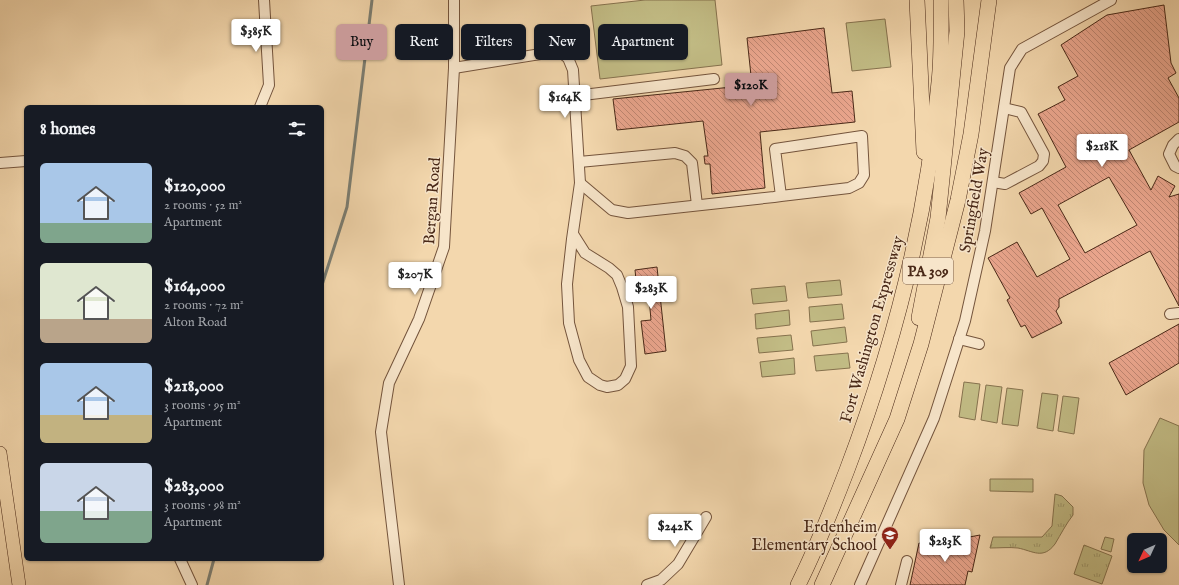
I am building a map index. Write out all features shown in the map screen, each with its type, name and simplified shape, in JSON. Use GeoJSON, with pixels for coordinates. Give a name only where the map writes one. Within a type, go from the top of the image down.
{"type":"FeatureCollection","features":[{"type":"Feature","properties":{"kind":"highway"},"geometry":{"type":"LineString","coordinates":[[917,0],[925,183]]}},
{"type":"Feature","properties":{"kind":"highway","name":"Fort Washington Expressway"},"geometry":{"type":"LineString","coordinates":[[798,585],[818,545],[871,406],[899,308],[916,234],[934,132],[940,81],[942,0]]}},
{"type":"Feature","properties":{"kind":"highway","name":"PA 309"},"geometry":{"type":"LineString","coordinates":[[822,585],[847,531],[891,413],[919,320],[938,218],[957,30],[956,0]]}},
{"type":"Feature","properties":{"kind":"highway"},"geometry":{"type":"LineString","coordinates":[[847,531],[896,419],[921,344],[937,286],[958,200],[971,134],[990,0]]}},
{"type":"Feature","properties":{"kind":"main road"},"geometry":{"type":"LineString","coordinates":[[0,453],[19,585]]}},
{"type":"Feature","properties":{"kind":"street"},"geometry":{"type":"LineString","coordinates":[[261,105],[269,85],[264,0]]}},
{"type":"Feature","properties":{"kind":"street","name":"Bergan Road"},"geometry":{"type":"LineString","coordinates":[[399,585],[381,432],[389,383],[419,319],[444,247],[454,68],[454,0]]}},
{"type":"Feature","properties":{"kind":"street","name":"Springfield Way"},"geometry":{"type":"LineString","coordinates":[[860,585],[934,418],[959,339],[985,231],[1010,68],[1022,49],[1111,0]]}},
{"type":"Feature","properties":{"kind":"street"},"geometry":{"type":"LineString","coordinates":[[454,68],[559,51],[568,58],[573,70],[580,182],[573,234],[567,284],[570,323],[579,360],[588,377],[600,385],[608,387],[618,385],[625,379],[631,366],[628,307],[617,275],[609,268],[585,253],[573,234]]}},
{"type":"Feature","properties":{"kind":"street"},"geometry":{"type":"LineString","coordinates":[[575,96],[714,79]]}},
{"type":"Feature","properties":{"kind":"street"},"geometry":{"type":"LineString","coordinates":[[993,182],[1005,184],[1039,166],[1043,161],[1044,154],[1021,112],[1004,108]]}},
{"type":"Feature","properties":{"kind":"street"},"geometry":{"type":"LineString","coordinates":[[580,182],[612,210],[628,213],[845,189],[859,183],[864,175],[862,136],[775,149],[781,196]]}},
{"type":"Feature","properties":{"kind":"street"},"geometry":{"type":"LineString","coordinates":[[1179,139],[1173,145],[1169,154],[1175,166],[1179,168]]}},
{"type":"Feature","properties":{"kind":"street"},"geometry":{"type":"LineString","coordinates":[[579,162],[675,154],[686,156],[692,163],[697,205]]}},
{"type":"Feature","properties":{"kind":"street"},"geometry":{"type":"LineString","coordinates":[[0,164],[24,161]]}},
{"type":"Feature","properties":{"kind":"street"},"geometry":{"type":"LineString","coordinates":[[959,339],[979,344]]}},
{"type":"Feature","properties":{"kind":"street"},"geometry":{"type":"LineString","coordinates":[[647,585],[661,580],[678,564],[706,517]]}},
{"type":"Feature","properties":{"kind":"street"},"geometry":{"type":"LineString","coordinates":[[181,561],[192,585]]}},
{"type":"Feature","properties":{"kind":"street"},"geometry":{"type":"LineString","coordinates":[[901,585],[908,561]]}},
{"type":"Feature","properties":{"kind":"green space"},"geometry":{"type":"Polygon","coordinates":[[[645,0],[715,0],[722,65],[600,79],[591,6],[645,0]]]}},
{"type":"Feature","properties":{"kind":"green space"},"geometry":{"type":"Polygon","coordinates":[[[885,19],[891,67],[852,71],[846,23],[885,19]]]}},
{"type":"Feature","properties":{"kind":"green space"},"geometry":{"type":"Polygon","coordinates":[[[840,280],[842,295],[808,298],[806,283],[840,280]]]}},
{"type":"Feature","properties":{"kind":"green space"},"geometry":{"type":"Polygon","coordinates":[[[785,286],[787,301],[753,304],[751,289],[785,286]]]}},
{"type":"Feature","properties":{"kind":"green space"},"geometry":{"type":"Polygon","coordinates":[[[842,304],[844,319],[810,322],[809,307],[842,304]]]}},
{"type":"Feature","properties":{"kind":"green space"},"geometry":{"type":"Polygon","coordinates":[[[789,310],[790,325],[756,329],[755,314],[789,310]]]}},
{"type":"Feature","properties":{"kind":"green space"},"geometry":{"type":"Polygon","coordinates":[[[845,327],[847,342],[813,346],[811,331],[845,327]]]}},
{"type":"Feature","properties":{"kind":"green space"},"geometry":{"type":"Polygon","coordinates":[[[791,335],[793,350],[759,353],[757,338],[791,335]]]}},
{"type":"Feature","properties":{"kind":"green space"},"geometry":{"type":"Polygon","coordinates":[[[848,353],[850,368],[816,371],[814,356],[848,353]]]}},
{"type":"Feature","properties":{"kind":"green space"},"geometry":{"type":"Polygon","coordinates":[[[794,358],[795,374],[762,377],[760,362],[794,358]]]}},
{"type":"Feature","properties":{"kind":"green space"},"geometry":{"type":"Polygon","coordinates":[[[964,382],[980,384],[975,420],[959,417],[964,382]]]}},
{"type":"Feature","properties":{"kind":"green space"},"geometry":{"type":"Polygon","coordinates":[[[986,385],[1002,387],[997,423],[981,420],[986,385]]]}},
{"type":"Feature","properties":{"kind":"green space"},"geometry":{"type":"Polygon","coordinates":[[[1007,388],[1023,390],[1018,426],[1002,424],[1007,388]]]}},
{"type":"Feature","properties":{"kind":"green space"},"geometry":{"type":"Polygon","coordinates":[[[1042,393],[1058,395],[1053,431],[1037,428],[1042,393]]]}},
{"type":"Feature","properties":{"kind":"green space"},"geometry":{"type":"Polygon","coordinates":[[[1063,396],[1079,398],[1074,434],[1058,431],[1063,396]]]}},
{"type":"Feature","properties":{"kind":"green space"},"geometry":{"type":"Polygon","coordinates":[[[1160,418],[1179,426],[1179,545],[1164,530],[1149,505],[1143,483],[1144,450],[1160,418]]]}},
{"type":"Feature","properties":{"kind":"green space"},"geometry":{"type":"Polygon","coordinates":[[[990,479],[1033,479],[1033,492],[990,491],[990,479]]]}},
{"type":"Feature","properties":{"kind":"green space"},"geometry":{"type":"Polygon","coordinates":[[[1055,494],[1062,496],[1073,507],[1073,515],[1051,549],[1046,552],[1038,553],[1018,548],[990,548],[993,537],[1042,537],[1052,526],[1055,494]]]}},
{"type":"Feature","properties":{"kind":"green space"},"geometry":{"type":"Polygon","coordinates":[[[1105,537],[1114,539],[1111,552],[1101,549],[1105,537]]]}},
{"type":"Feature","properties":{"kind":"green space"},"geometry":{"type":"Polygon","coordinates":[[[1084,545],[1112,556],[1102,584],[1074,574],[1084,545]]]}},
{"type":"Feature","properties":{"kind":"building"},"geometry":{"type":"Polygon","coordinates":[[[1164,5],[1171,63],[1176,73],[1168,78],[1179,98],[1179,122],[1129,150],[1151,190],[1158,176],[1175,186],[1169,197],[1179,194],[1179,306],[1150,251],[1059,299],[1059,307],[1056,311],[1062,323],[1032,338],[1025,325],[1021,327],[1007,300],[1010,298],[988,258],[1017,242],[1037,277],[1070,259],[1042,208],[1031,214],[1019,193],[1066,167],[1038,114],[1065,100],[1058,87],[1078,76],[1061,45],[1107,15],[1164,5]],[[1109,177],[1058,205],[1085,253],[1137,225],[1109,177]]]}},
{"type":"Feature","properties":{"kind":"building"},"geometry":{"type":"Polygon","coordinates":[[[824,28],[832,93],[852,91],[855,122],[760,132],[765,188],[712,194],[710,164],[705,164],[704,156],[708,156],[703,121],[617,130],[613,99],[752,85],[747,38],[824,28]]]}},
{"type":"Feature","properties":{"kind":"building"},"geometry":{"type":"Polygon","coordinates":[[[657,267],[666,351],[645,354],[641,321],[651,320],[649,298],[638,299],[635,270],[657,267]]]}},
{"type":"Feature","properties":{"kind":"building"},"geometry":{"type":"Polygon","coordinates":[[[1179,324],[1179,363],[1126,395],[1109,363],[1179,324]]]}},
{"type":"Feature","properties":{"kind":"building","name":"Erdenheim Elementary School"},"geometry":{"type":"Polygon","coordinates":[[[980,535],[972,572],[968,571],[965,585],[910,585],[919,543],[947,549],[950,539],[980,535]]]}},
{"type":"Feature","properties":{"kind":"waterway"},"geometry":{"type":"LineString","coordinates":[[324,279],[347,207],[372,0]]}},
{"type":"Feature","properties":{"kind":"waterway"},"geometry":{"type":"LineString","coordinates":[[207,585],[213,561]]}},
{"type":"Feature","properties":{"kind":"place","name":"Erdenheim Elementary School"},"geometry":{"type":"Point","coordinates":[890,550]}}]}
